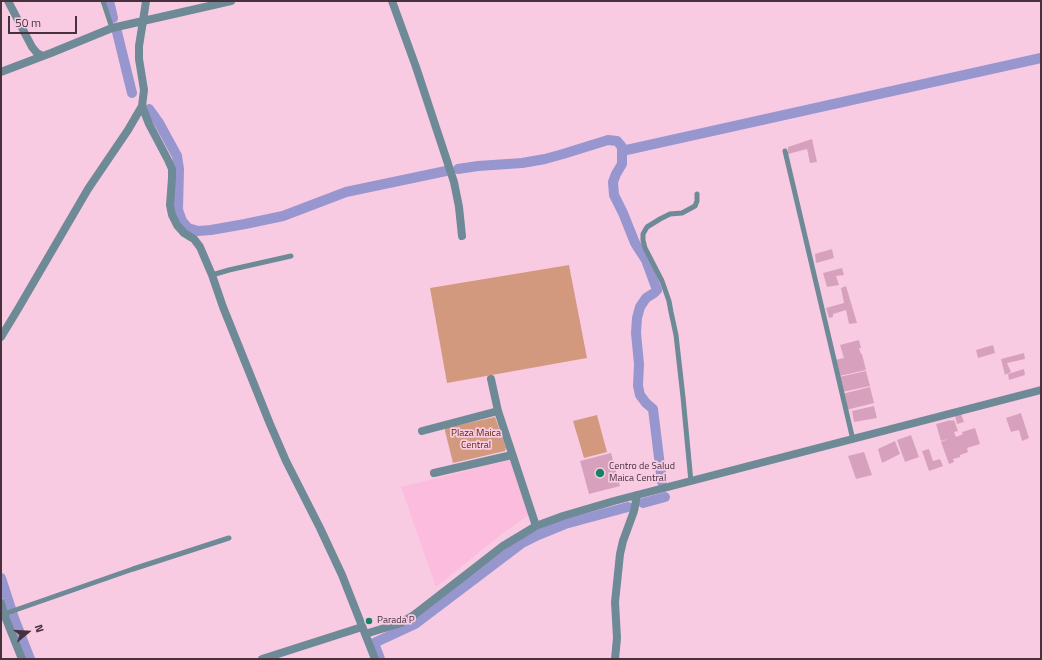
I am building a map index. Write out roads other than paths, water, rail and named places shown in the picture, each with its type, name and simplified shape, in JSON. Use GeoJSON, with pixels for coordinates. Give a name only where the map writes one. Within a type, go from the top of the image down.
{"type":"FeatureCollection","features":[{"type":"Feature","properties":{"kind":"street"},"geometry":{"type":"LineString","coordinates":[[8,1],[32,47],[37,53],[43,56]]}},
{"type":"Feature","properties":{"kind":"street"},"geometry":{"type":"LineString","coordinates":[[1,337],[88,189],[128,130],[142,106],[144,90],[139,59],[139,46],[146,1]]}},
{"type":"Feature","properties":{"kind":"street"},"geometry":{"type":"LineString","coordinates":[[1,72],[112,28],[231,1]]}},
{"type":"Feature","properties":{"kind":"street"},"geometry":{"type":"LineString","coordinates":[[392,1],[416,67],[452,176],[459,207],[462,236]]}},
{"type":"Feature","properties":{"kind":"street"},"geometry":{"type":"LineString","coordinates":[[142,106],[149,124],[172,169],[170,205],[172,216],[184,233],[194,239],[200,247],[270,424],[286,461],[342,575],[375,659]]}},
{"type":"Feature","properties":{"kind":"street"},"geometry":{"type":"LineString","coordinates":[[491,379],[498,411],[536,526]]}},
{"type":"Feature","properties":{"kind":"street"},"geometry":{"type":"LineString","coordinates":[[262,659],[364,631],[401,623],[414,615],[503,546],[536,526],[563,516],[637,495],[1041,390]]}},
{"type":"Feature","properties":{"kind":"street"},"geometry":{"type":"LineString","coordinates":[[422,431],[498,411]]}},
{"type":"Feature","properties":{"kind":"street"},"geometry":{"type":"LineString","coordinates":[[434,473],[512,455]]}},
{"type":"Feature","properties":{"kind":"street"},"geometry":{"type":"LineString","coordinates":[[615,659],[617,638],[615,595],[620,554],[634,511],[637,495]]}},
{"type":"Feature","properties":{"kind":"street"},"geometry":{"type":"LineString","coordinates":[[2,610],[22,659]]}},
{"type":"Feature","properties":{"kind":"lane"},"geometry":{"type":"LineString","coordinates":[[103,1],[112,28]]}},
{"type":"Feature","properties":{"kind":"lane"},"geometry":{"type":"LineString","coordinates":[[785,151],[853,440]]}},
{"type":"Feature","properties":{"kind":"lane"},"geometry":{"type":"LineString","coordinates":[[691,482],[683,397],[672,312],[662,281],[645,248],[643,234],[647,227],[660,219],[670,214],[682,213],[695,206],[697,194]]}},
{"type":"Feature","properties":{"kind":"lane"},"geometry":{"type":"LineString","coordinates":[[212,275],[247,265],[291,256]]}},
{"type":"Feature","properties":{"kind":"lane"},"geometry":{"type":"LineString","coordinates":[[2,610],[229,538]]}},
{"type":"Feature","properties":{"kind":"waterway"},"geometry":{"type":"LineString","coordinates":[[109,1],[113,18]]}},
{"type":"Feature","properties":{"kind":"waterway"},"geometry":{"type":"LineString","coordinates":[[117,32],[132,93]]}},
{"type":"Feature","properties":{"kind":"waterway"},"geometry":{"type":"LineString","coordinates":[[622,151],[1041,58]]}},
{"type":"Feature","properties":{"kind":"waterway"},"geometry":{"type":"LineString","coordinates":[[149,109],[159,123],[177,156],[179,169],[178,210],[182,221],[188,228],[198,231],[211,230],[283,216],[346,192],[446,171]]}},
{"type":"Feature","properties":{"kind":"waterway"},"geometry":{"type":"LineString","coordinates":[[458,169],[522,163],[545,159],[608,140],[617,141],[622,147],[622,164],[613,182],[614,195],[635,243],[646,260],[657,290],[646,298],[640,307],[637,318],[636,333],[639,364],[638,386],[640,395],[653,409],[662,482]]}},
{"type":"Feature","properties":{"kind":"waterway"},"geometry":{"type":"LineString","coordinates":[[643,503],[665,497]]}},
{"type":"Feature","properties":{"kind":"waterway"},"geometry":{"type":"LineString","coordinates":[[380,659],[374,643],[415,624],[522,543],[565,524],[628,507]]}},
{"type":"Feature","properties":{"kind":"waterway"},"geometry":{"type":"LineString","coordinates":[[1,578],[14,618],[30,659]]}},
{"type":"Feature","properties":{"kind":"place","name":"Centro de Salud Maica Central"},"geometry":{"type":"Point","coordinates":[600,473]}},
{"type":"Feature","properties":{"kind":"place","name":"Parada P"},"geometry":{"type":"Point","coordinates":[369,621]}},
{"type":"Feature","properties":{"kind":"park label","name":"Plaza Maica Central"},"geometry":{"type":"Point","coordinates":[476,440]}}]}
